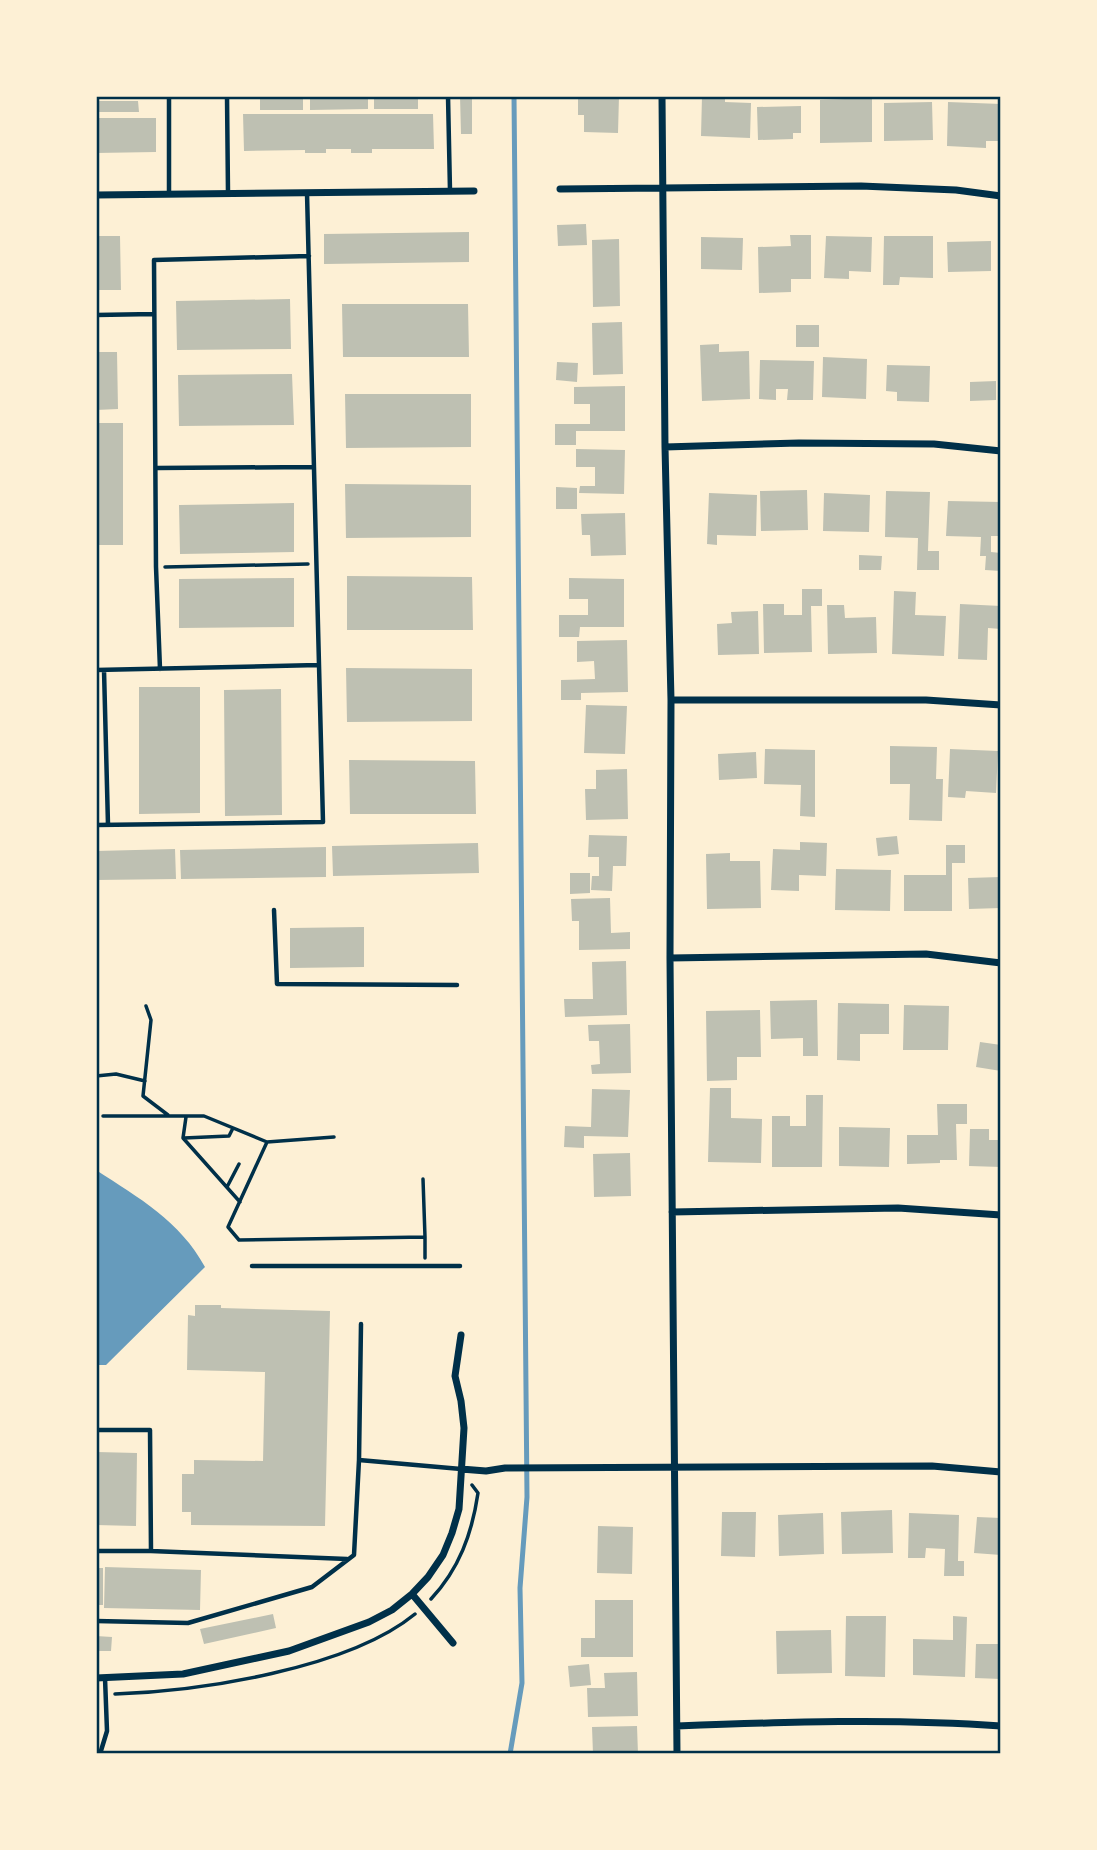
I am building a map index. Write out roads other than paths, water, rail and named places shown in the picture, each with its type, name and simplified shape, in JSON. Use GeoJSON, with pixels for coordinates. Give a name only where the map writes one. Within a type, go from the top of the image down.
{"type":"FeatureCollection","features":[{"type":"Feature","properties":{"kind":"street"},"geometry":{"type":"LineString","coordinates":[[662,96],[665,447],[671,700],[670,958],[677,1754]]}},
{"type":"Feature","properties":{"kind":"street"},"geometry":{"type":"LineString","coordinates":[[560,189],[861,187],[956,190],[1001,196]]}},
{"type":"Feature","properties":{"kind":"street"},"geometry":{"type":"LineString","coordinates":[[96,195],[474,191]]}},
{"type":"Feature","properties":{"kind":"street"},"geometry":{"type":"LineString","coordinates":[[665,447],[799,443],[934,444],[1001,451]]}},
{"type":"Feature","properties":{"kind":"street"},"geometry":{"type":"LineString","coordinates":[[671,700],[914,700],[1001,705]]}},
{"type":"Feature","properties":{"kind":"street"},"geometry":{"type":"LineString","coordinates":[[670,958],[926,954],[1001,963]]}},
{"type":"Feature","properties":{"kind":"street"},"geometry":{"type":"LineString","coordinates":[[672,1212],[898,1208],[1001,1215]]}},
{"type":"Feature","properties":{"kind":"street"},"geometry":{"type":"LineString","coordinates":[[96,1678],[183,1674],[289,1651],[369,1622],[392,1610],[412,1594],[443,1555],[459,1509],[464,1428],[455,1376],[461,1335]]}},
{"type":"Feature","properties":{"kind":"street"},"geometry":{"type":"LineString","coordinates":[[461,1469],[486,1471],[505,1468],[932,1466],[1001,1472]]}},
{"type":"Feature","properties":{"kind":"street"},"geometry":{"type":"LineString","coordinates":[[412,1594],[453,1643]]}},
{"type":"Feature","properties":{"kind":"street"},"geometry":{"type":"LineString","coordinates":[[677,1726],[801,1721],[946,1722],[1001,1726]]}},
{"type":"Feature","properties":{"kind":"lane"},"geometry":{"type":"LineString","coordinates":[[169,96],[169,194]]}},
{"type":"Feature","properties":{"kind":"lane"},"geometry":{"type":"LineString","coordinates":[[227,96],[228,194]]}},
{"type":"Feature","properties":{"kind":"lane"},"geometry":{"type":"LineString","coordinates":[[448,96],[450,191]]}},
{"type":"Feature","properties":{"kind":"lane"},"geometry":{"type":"LineString","coordinates":[[96,825],[323,821],[307,192]]}},
{"type":"Feature","properties":{"kind":"lane"},"geometry":{"type":"LineString","coordinates":[[160,668],[156,567],[153,260],[309,256]]}},
{"type":"Feature","properties":{"kind":"lane"},"geometry":{"type":"LineString","coordinates":[[96,315],[154,314]]}},
{"type":"Feature","properties":{"kind":"lane"},"geometry":{"type":"LineString","coordinates":[[157,468],[314,467]]}},
{"type":"Feature","properties":{"kind":"lane"},"geometry":{"type":"LineString","coordinates":[[96,670],[318,665]]}},
{"type":"Feature","properties":{"kind":"lane"},"geometry":{"type":"LineString","coordinates":[[104,670],[108,825]]}},
{"type":"Feature","properties":{"kind":"lane"},"geometry":{"type":"LineString","coordinates":[[274,911],[278,984],[457,985]]}},
{"type":"Feature","properties":{"kind":"lane"},"geometry":{"type":"LineString","coordinates":[[251,1266],[460,1266]]}},
{"type":"Feature","properties":{"kind":"lane"},"geometry":{"type":"LineString","coordinates":[[96,1621],[188,1623],[312,1587],[354,1555],[359,1460],[361,1324]]}},
{"type":"Feature","properties":{"kind":"lane"},"geometry":{"type":"LineString","coordinates":[[96,1430],[150,1430],[151,1551]]}},
{"type":"Feature","properties":{"kind":"lane"},"geometry":{"type":"LineString","coordinates":[[359,1460],[461,1469]]}},
{"type":"Feature","properties":{"kind":"lane"},"geometry":{"type":"LineString","coordinates":[[96,1551],[348,1559]]}},
{"type":"Feature","properties":{"kind":"lane"},"geometry":{"type":"LineString","coordinates":[[100,1754],[107,1731],[105,1678]]}},
{"type":"Feature","properties":{"kind":"water"},"geometry":{"type":"Polygon","coordinates":[[[96,1170],[171,1223],[205,1267],[106,1365],[96,1365],[96,1170]]]}},
{"type":"Feature","properties":{"kind":"waterway"},"geometry":{"type":"LineString","coordinates":[[510,1754],[522,1683],[520,1588],[527,1497],[514,96]]}}]}
